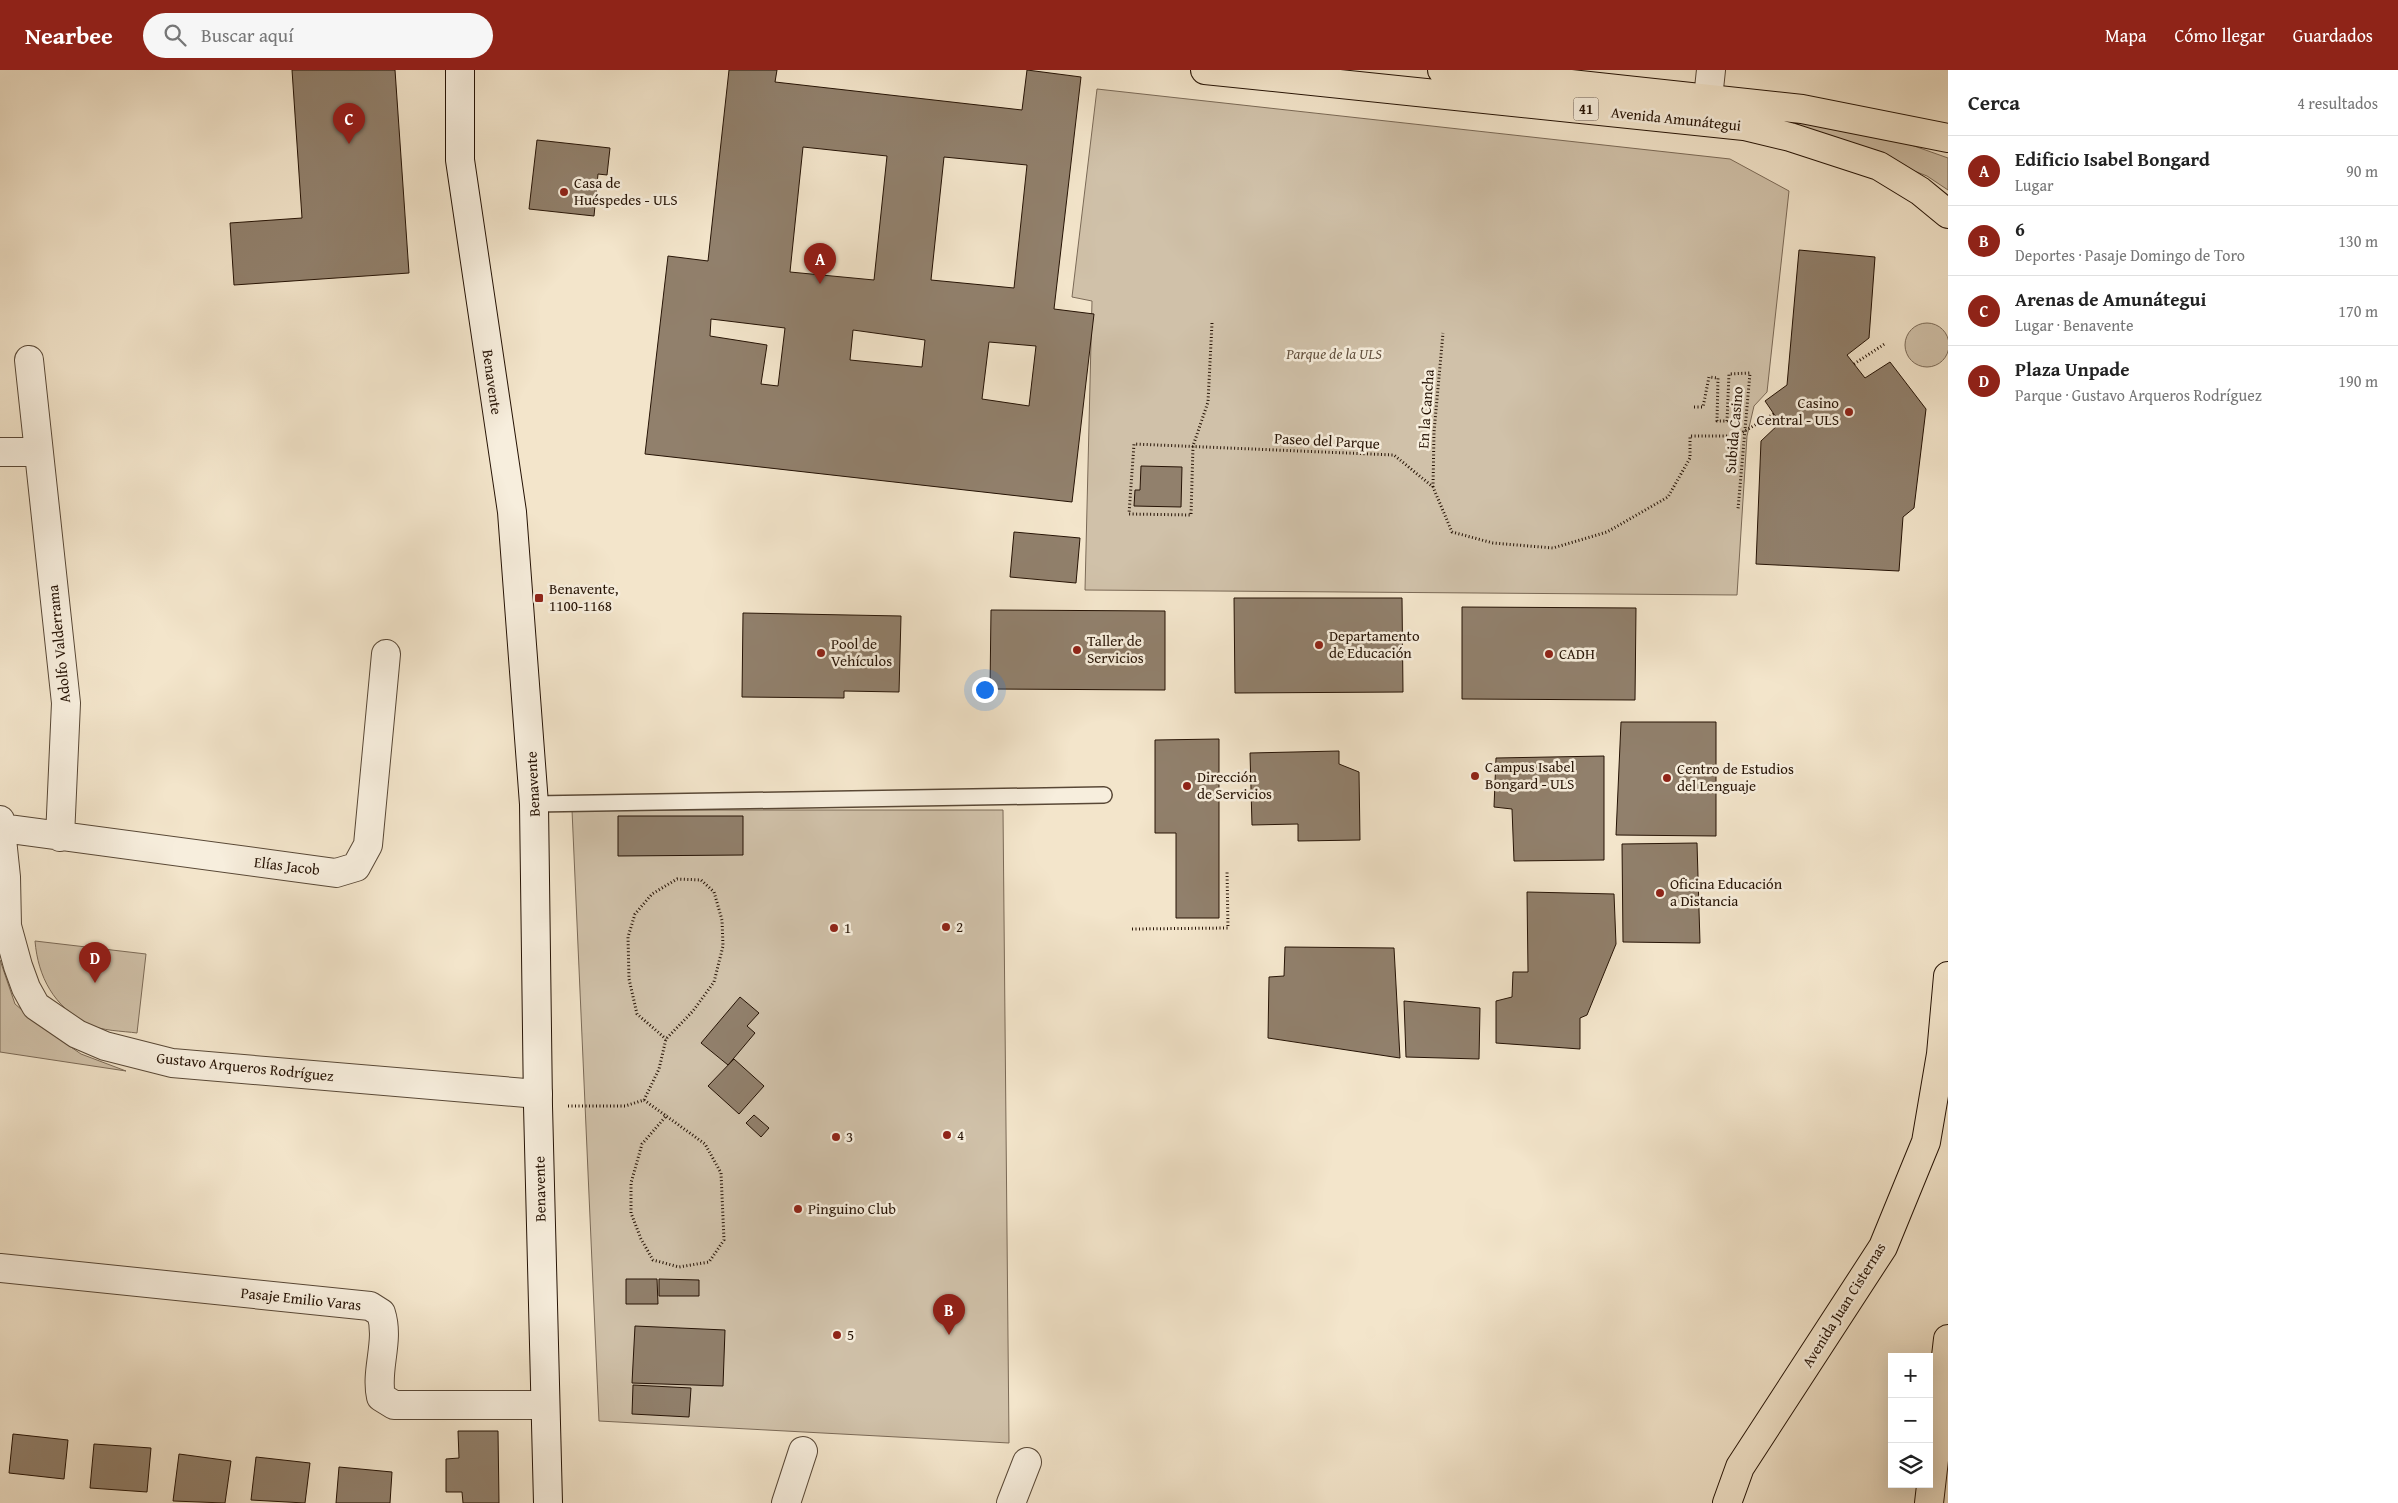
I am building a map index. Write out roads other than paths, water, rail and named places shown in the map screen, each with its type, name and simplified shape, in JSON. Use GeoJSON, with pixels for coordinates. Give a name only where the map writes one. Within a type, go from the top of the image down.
{"type":"FeatureCollection","features":[{"type":"Feature","properties":{"kind":"main road","name":"Avenida Amunátegui"},"geometry":{"type":"LineString","coordinates":[[1205,70],[1744,126],[1790,137],[1879,166],[1920,190],[1948,214]]}},
{"type":"Feature","properties":{"kind":"main road","name":"Avenida Amunátegui"},"geometry":{"type":"LineString","coordinates":[[1442,70],[1497,73],[1802,109],[1948,138]]}},
{"type":"Feature","properties":{"kind":"main road","name":"Avenida Juan Cisternas"},"geometry":{"type":"LineString","coordinates":[[1727,1503],[1740,1467],[1883,1247],[1926,1142],[1942,1054],[1948,976]]}},
{"type":"Feature","properties":{"kind":"main road"},"geometry":{"type":"LineString","coordinates":[[1929,1503],[1948,1339]]}},
{"type":"Feature","properties":{"kind":"street","name":"Benavente"},"geometry":{"type":"LineString","coordinates":[[460,70],[460,160],[512,512],[534,804],[538,1100],[548,1503]]}},
{"type":"Feature","properties":{"kind":"street"},"geometry":{"type":"LineString","coordinates":[[1708,98],[1711,70]]}},
{"type":"Feature","properties":{"kind":"street","name":"Adolfo Valderrama"},"geometry":{"type":"LineString","coordinates":[[29,360],[66,703],[60,837]]}},
{"type":"Feature","properties":{"kind":"street"},"geometry":{"type":"LineString","coordinates":[[0,452],[38,452]]}},
{"type":"Feature","properties":{"kind":"street","name":"Elías Jacob"},"geometry":{"type":"LineString","coordinates":[[1,824],[60,837],[336,873],[356,867],[368,845],[386,654]]}},
{"type":"Feature","properties":{"kind":"street","name":"Gustavo Arqueros Rodríguez"},"geometry":{"type":"LineString","coordinates":[[1,824],[6,877],[7,926],[18,966],[36,1006],[77,1034],[105,1046],[172,1063],[538,1100]]}},
{"type":"Feature","properties":{"kind":"street","name":"Pasaje Emilio Varas"},"geometry":{"type":"LineString","coordinates":[[0,1268],[370,1306],[381,1313],[385,1325],[379,1386],[382,1397],[394,1405],[545,1404]]}},
{"type":"Feature","properties":{"kind":"street"},"geometry":{"type":"LineString","coordinates":[[786,1503],[803,1451]]}},
{"type":"Feature","properties":{"kind":"street"},"geometry":{"type":"LineString","coordinates":[[1011,1503],[1027,1462]]}},
{"type":"Feature","properties":{"kind":"lane"},"geometry":{"type":"LineString","coordinates":[[534,804],[1104,795]]}},
{"type":"Feature","properties":{"kind":"place","name":"Arenas de Amunátegui"},"geometry":{"type":"Point","coordinates":[349,144]}},
{"type":"Feature","properties":{"kind":"place","name":"Casa de Huéspedes - ULS"},"geometry":{"type":"Point","coordinates":[564,192]}},
{"type":"Feature","properties":{"kind":"place","name":"Edificio Isabel Bongard"},"geometry":{"type":"Point","coordinates":[820,284]}},
{"type":"Feature","properties":{"kind":"place","name":"Casino Central - ULS"},"geometry":{"type":"Point","coordinates":[1849,412]}},
{"type":"Feature","properties":{"kind":"place","name":"Benavente, 1100-1168"},"geometry":{"type":"Point","coordinates":[539,598]}},
{"type":"Feature","properties":{"kind":"place","name":"Departamento de Educación"},"geometry":{"type":"Point","coordinates":[1319,645]}},
{"type":"Feature","properties":{"kind":"place","name":"Taller de Servicios"},"geometry":{"type":"Point","coordinates":[1077,650]}},
{"type":"Feature","properties":{"kind":"place","name":"Pool de Vehículos"},"geometry":{"type":"Point","coordinates":[821,653]}},
{"type":"Feature","properties":{"kind":"place","name":"CADH"},"geometry":{"type":"Point","coordinates":[1549,654]}},
{"type":"Feature","properties":{"kind":"place","name":"Campus Isabel Bongard - ULS"},"geometry":{"type":"Point","coordinates":[1475,776]}},
{"type":"Feature","properties":{"kind":"place","name":"Centro de Estudios del Lenguaje"},"geometry":{"type":"Point","coordinates":[1667,778]}},
{"type":"Feature","properties":{"kind":"place","name":"Dirección de Servicios"},"geometry":{"type":"Point","coordinates":[1187,786]}},
{"type":"Feature","properties":{"kind":"place","name":"Oficina Educación a Distancia"},"geometry":{"type":"Point","coordinates":[1660,893]}},
{"type":"Feature","properties":{"kind":"place","name":"2"},"geometry":{"type":"Point","coordinates":[946,927]}},
{"type":"Feature","properties":{"kind":"place","name":"1"},"geometry":{"type":"Point","coordinates":[834,928]}},
{"type":"Feature","properties":{"kind":"place","name":"Plaza Unpade"},"geometry":{"type":"Point","coordinates":[95,983]}},
{"type":"Feature","properties":{"kind":"place","name":"4"},"geometry":{"type":"Point","coordinates":[947,1135]}},
{"type":"Feature","properties":{"kind":"place","name":"3"},"geometry":{"type":"Point","coordinates":[836,1137]}},
{"type":"Feature","properties":{"kind":"place","name":"Pinguino Club"},"geometry":{"type":"Point","coordinates":[798,1209]}},
{"type":"Feature","properties":{"kind":"place","name":"5"},"geometry":{"type":"Point","coordinates":[837,1335]}},
{"type":"Feature","properties":{"kind":"place","name":"6"},"geometry":{"type":"Point","coordinates":[949,1335]}},
{"type":"Feature","properties":{"kind":"park label","name":"Parque de la ULS"},"geometry":{"type":"Point","coordinates":[1334,354]}}]}
